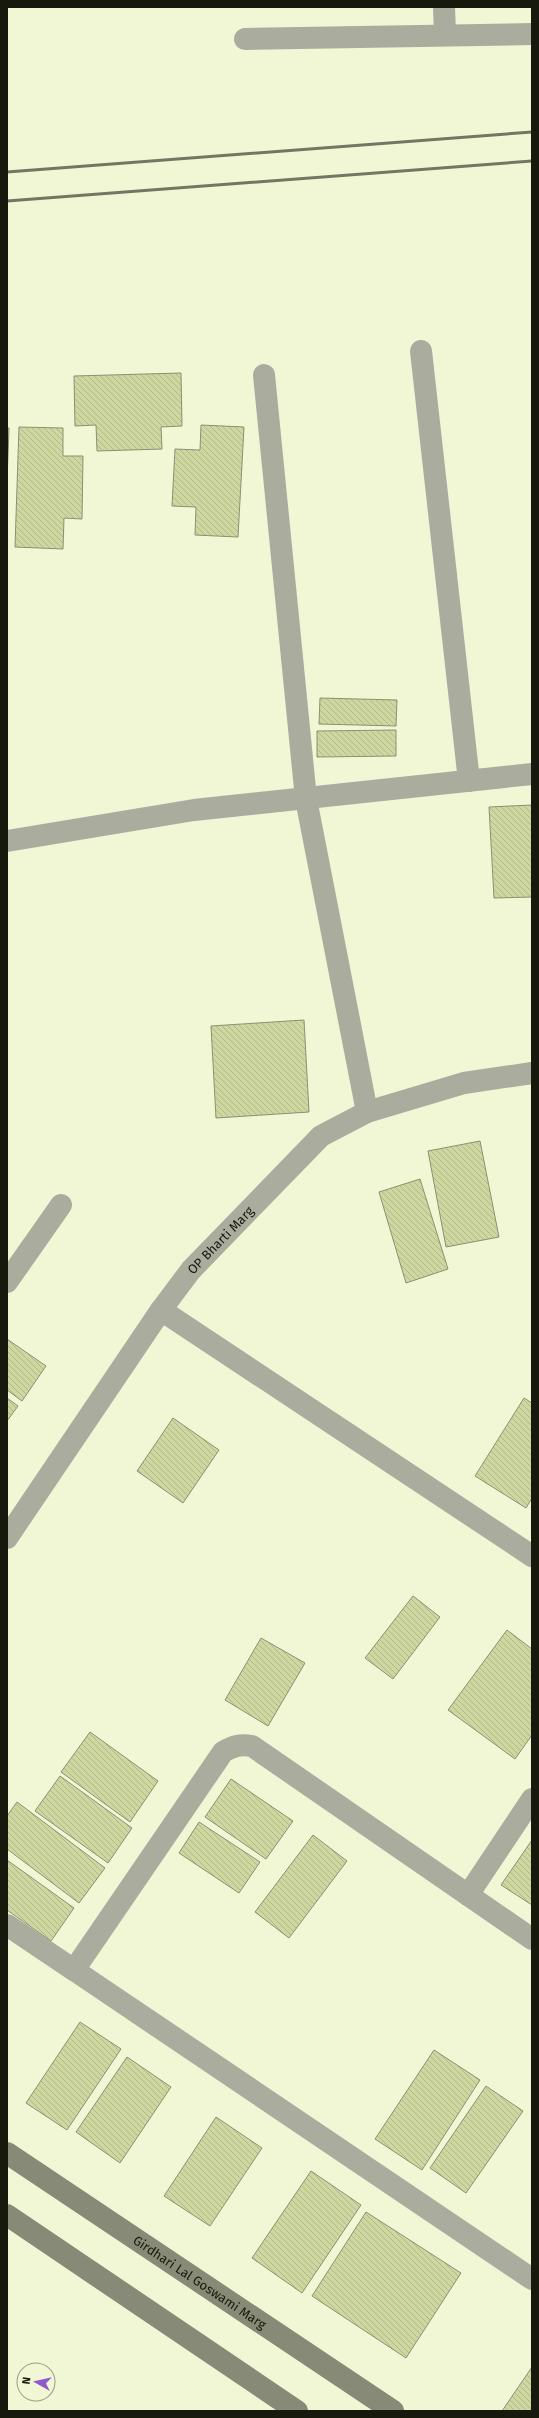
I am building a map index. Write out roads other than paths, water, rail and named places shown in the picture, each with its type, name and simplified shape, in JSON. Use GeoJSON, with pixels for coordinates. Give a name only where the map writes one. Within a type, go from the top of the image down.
{"type":"FeatureCollection","features":[{"type":"Feature","properties":{"kind":"main road","name":"Girdhari Lal Goswami Marg"},"geometry":{"type":"LineString","coordinates":[[7,2153],[393,2411]]}},
{"type":"Feature","properties":{"kind":"main road"},"geometry":{"type":"LineString","coordinates":[[7,2215],[297,2411]]}},
{"type":"Feature","properties":{"kind":"street"},"geometry":{"type":"LineString","coordinates":[[444,7],[445,34]]}},
{"type":"Feature","properties":{"kind":"street"},"geometry":{"type":"LineString","coordinates":[[245,39],[445,34],[532,34]]}},
{"type":"Feature","properties":{"kind":"street"},"geometry":{"type":"LineString","coordinates":[[421,350],[469,781]]}},
{"type":"Feature","properties":{"kind":"street"},"geometry":{"type":"LineString","coordinates":[[264,375],[306,799],[367,1112]]}},
{"type":"Feature","properties":{"kind":"street"},"geometry":{"type":"LineString","coordinates":[[7,841],[194,810],[532,774]]}},
{"type":"Feature","properties":{"kind":"street","name":"OP Bharti Marg"},"geometry":{"type":"LineString","coordinates":[[7,1538],[161,1310],[191,1270],[321,1136],[367,1112],[464,1083],[532,1074]]}},
{"type":"Feature","properties":{"kind":"street"},"geometry":{"type":"LineString","coordinates":[[7,1282],[61,1205]]}},
{"type":"Feature","properties":{"kind":"street"},"geometry":{"type":"LineString","coordinates":[[161,1310],[532,1556]]}},
{"type":"Feature","properties":{"kind":"street"},"geometry":{"type":"LineString","coordinates":[[74,1970],[223,1752],[232,1746],[242,1744],[252,1746],[532,1939]]}},
{"type":"Feature","properties":{"kind":"street"},"geometry":{"type":"LineString","coordinates":[[468,1895],[532,1800]]}},
{"type":"Feature","properties":{"kind":"street"},"geometry":{"type":"LineString","coordinates":[[7,1925],[532,2279]]}},
{"type":"Feature","properties":{"kind":"railway"},"geometry":{"type":"LineString","coordinates":[[7,172],[532,132]]}},
{"type":"Feature","properties":{"kind":"railway"},"geometry":{"type":"LineString","coordinates":[[7,201],[532,161]]}}]}
